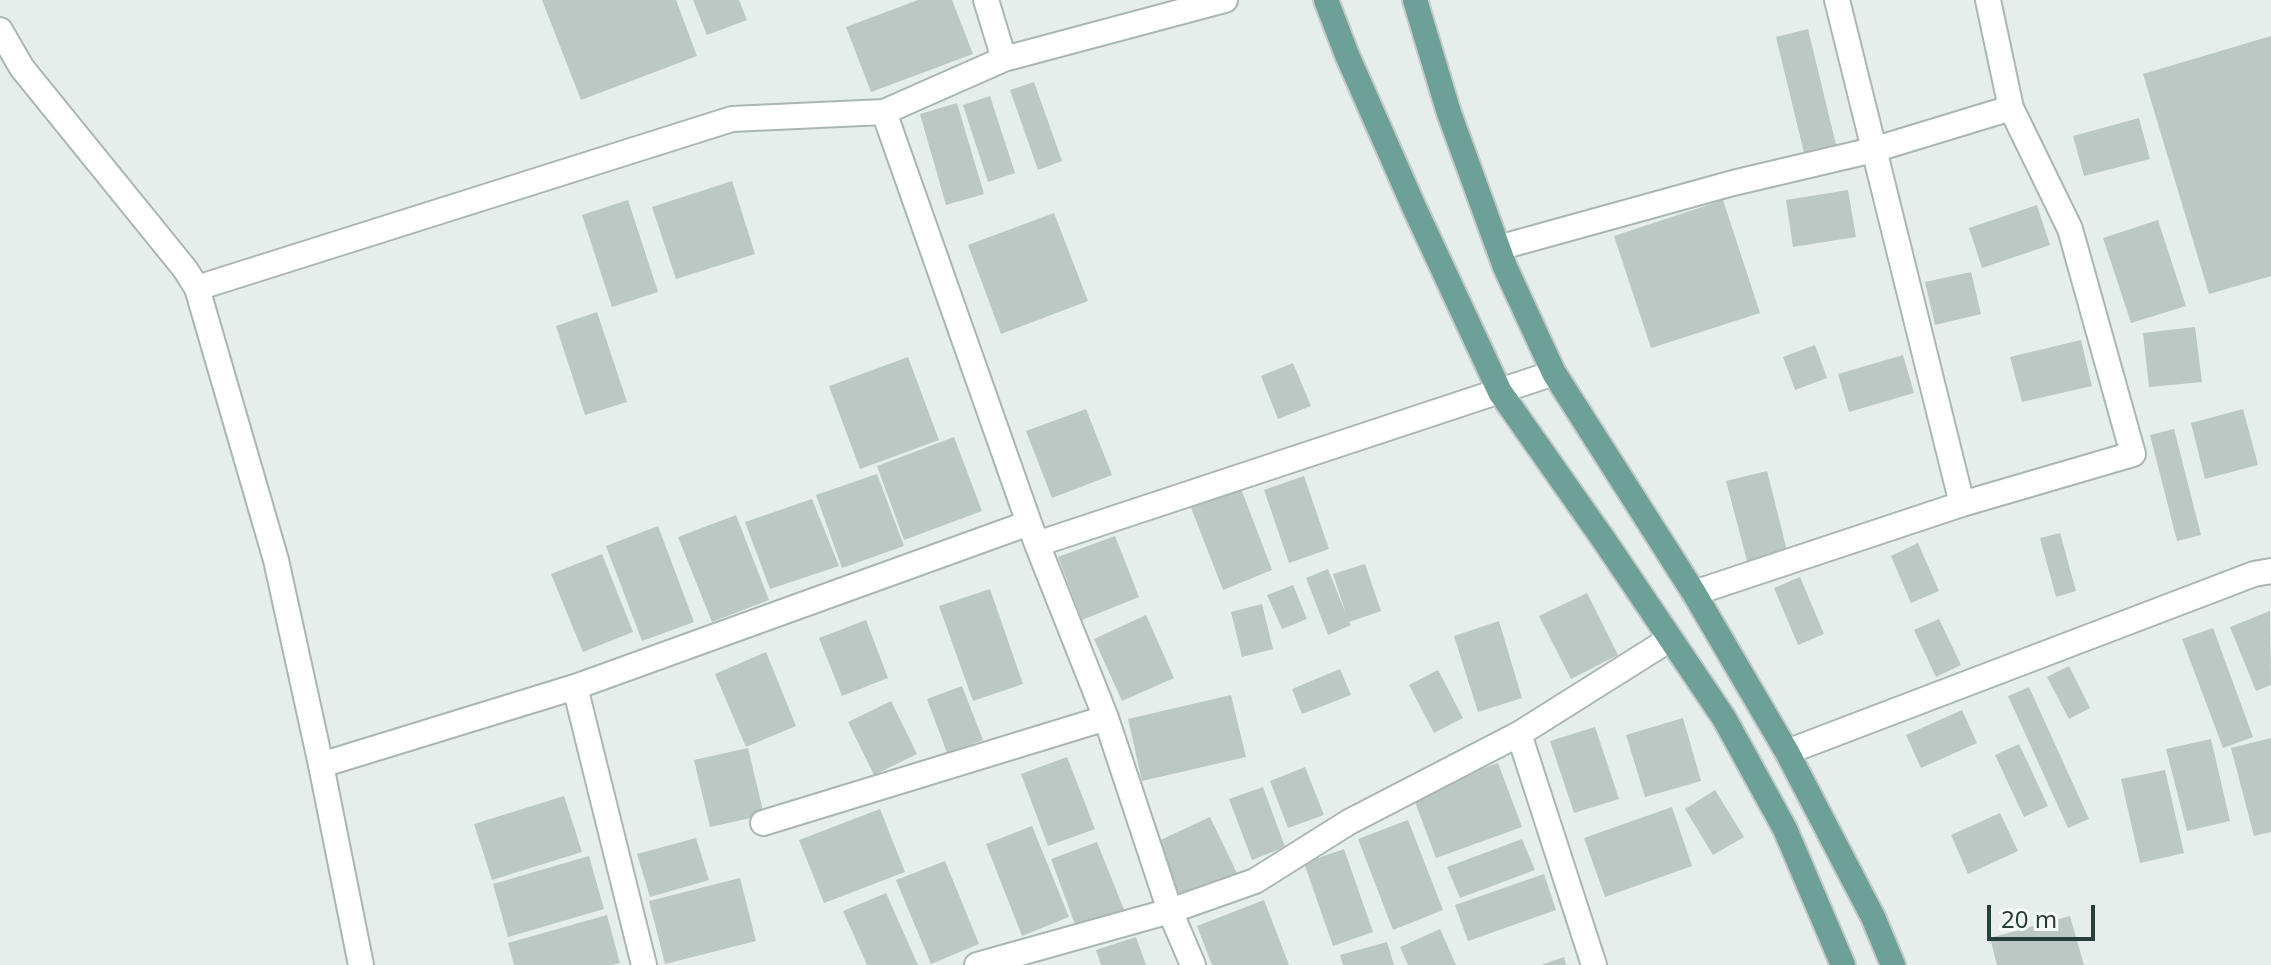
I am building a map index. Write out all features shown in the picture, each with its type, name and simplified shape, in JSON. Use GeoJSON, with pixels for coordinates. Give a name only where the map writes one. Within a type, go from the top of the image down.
{"type":"FeatureCollection","features":[{"type":"Feature","properties":{"kind":"main road"},"geometry":{"type":"LineString","coordinates":[[1326,0],[1408,193],[1500,392],[1724,718],[1785,829],[1843,965]]}},
{"type":"Feature","properties":{"kind":"main road"},"geometry":{"type":"LineString","coordinates":[[1415,0],[1449,113],[1498,248],[1554,373],[1694,593],[1787,752],[1873,917],[1893,965]]}},
{"type":"Feature","properties":{"kind":"street"},"geometry":{"type":"LineString","coordinates":[[986,0],[1004,59]]}},
{"type":"Feature","properties":{"kind":"street"},"geometry":{"type":"LineString","coordinates":[[197,288],[732,119],[884,112],[1004,59],[1225,0]]}},
{"type":"Feature","properties":{"kind":"street"},"geometry":{"type":"LineString","coordinates":[[1837,0],[1962,504]]}},
{"type":"Feature","properties":{"kind":"street"},"geometry":{"type":"LineString","coordinates":[[1694,593],[1962,504],[2133,454],[2070,229],[2011,108],[1988,0]]}},
{"type":"Feature","properties":{"kind":"street"},"geometry":{"type":"LineString","coordinates":[[0,30],[22,68],[185,269],[197,288],[276,560],[361,965]]}},
{"type":"Feature","properties":{"kind":"street"},"geometry":{"type":"LineString","coordinates":[[1498,248],[1733,183],[1873,150],[2011,108]]}},
{"type":"Feature","properties":{"kind":"street"},"geometry":{"type":"LineString","coordinates":[[884,112],[1033,534],[1106,718],[1170,911],[1193,965]]}},
{"type":"Feature","properties":{"kind":"street"},"geometry":{"type":"LineString","coordinates":[[321,765],[575,687],[1033,534],[1554,373]]}},
{"type":"Feature","properties":{"kind":"street"},"geometry":{"type":"LineString","coordinates":[[1787,752],[2254,574],[2271,571]]}},
{"type":"Feature","properties":{"kind":"street"},"geometry":{"type":"LineString","coordinates":[[977,965],[1170,911],[1255,881],[1349,822],[1519,734],[1670,639]]}},
{"type":"Feature","properties":{"kind":"street"},"geometry":{"type":"LineString","coordinates":[[575,687],[644,965]]}},
{"type":"Feature","properties":{"kind":"street"},"geometry":{"type":"LineString","coordinates":[[763,823],[1106,718]]}},
{"type":"Feature","properties":{"kind":"street"},"geometry":{"type":"LineString","coordinates":[[1519,734],[1594,965]]}},
{"type":"Feature","properties":{"kind":"building"},"geometry":{"type":"Polygon","coordinates":[[[542,0],[676,0],[697,56],[581,100],[542,0]]]}},
{"type":"Feature","properties":{"kind":"building"},"geometry":{"type":"Polygon","coordinates":[[[693,0],[739,0],[747,20],[707,35],[693,0]]]}},
{"type":"Feature","properties":{"kind":"building"},"geometry":{"type":"Polygon","coordinates":[[[918,0],[952,0],[973,54],[871,92],[846,27],[918,0]]]}},
{"type":"Feature","properties":{"kind":"building"},"geometry":{"type":"Polygon","coordinates":[[[1808,29],[1837,149],[1805,157],[1776,37],[1808,29]]]}},
{"type":"Feature","properties":{"kind":"building"},"geometry":{"type":"Polygon","coordinates":[[[2271,36],[2271,276],[2209,294],[2143,74],[2271,36]]]}},
{"type":"Feature","properties":{"kind":"building"},"geometry":{"type":"Polygon","coordinates":[[[1034,82],[1062,161],[1038,170],[1010,90],[1034,82]]]}},
{"type":"Feature","properties":{"kind":"building"},"geometry":{"type":"Polygon","coordinates":[[[990,96],[1015,173],[988,182],[963,105],[990,96]]]}},
{"type":"Feature","properties":{"kind":"building"},"geometry":{"type":"Polygon","coordinates":[[[957,103],[984,194],[946,205],[920,114],[957,103]]]}},
{"type":"Feature","properties":{"kind":"building"},"geometry":{"type":"Polygon","coordinates":[[[2139,118],[2150,159],[2084,176],[2073,136],[2139,118]]]}},
{"type":"Feature","properties":{"kind":"building"},"geometry":{"type":"Polygon","coordinates":[[[732,181],[755,254],[676,279],[652,207],[732,181]]]}},
{"type":"Feature","properties":{"kind":"building"},"geometry":{"type":"Polygon","coordinates":[[[1848,190],[1856,237],[1793,247],[1786,200],[1848,190]]]}},
{"type":"Feature","properties":{"kind":"building"},"geometry":{"type":"Polygon","coordinates":[[[628,200],[658,292],[612,307],[582,215],[628,200]]]}},
{"type":"Feature","properties":{"kind":"building"},"geometry":{"type":"Polygon","coordinates":[[[1723,200],[1760,313],[1651,348],[1614,236],[1723,200]]]}},
{"type":"Feature","properties":{"kind":"building"},"geometry":{"type":"Polygon","coordinates":[[[2037,205],[2050,245],[1982,268],[1969,228],[2037,205]]]}},
{"type":"Feature","properties":{"kind":"building"},"geometry":{"type":"Polygon","coordinates":[[[1054,213],[1088,301],[1001,334],[968,245],[1054,213]]]}},
{"type":"Feature","properties":{"kind":"building"},"geometry":{"type":"Polygon","coordinates":[[[2158,220],[2186,306],[2131,323],[2103,238],[2158,220]]]}},
{"type":"Feature","properties":{"kind":"building"},"geometry":{"type":"Polygon","coordinates":[[[1971,272],[1981,314],[1935,325],[1925,282],[1971,272]]]}},
{"type":"Feature","properties":{"kind":"building"},"geometry":{"type":"Polygon","coordinates":[[[597,312],[627,402],[585,415],[556,326],[597,312]]]}},
{"type":"Feature","properties":{"kind":"building"},"geometry":{"type":"Polygon","coordinates":[[[2195,327],[2202,382],[2149,387],[2143,333],[2195,327]]]}},
{"type":"Feature","properties":{"kind":"building"},"geometry":{"type":"Polygon","coordinates":[[[2081,340],[2092,386],[2022,402],[2010,357],[2081,340]]]}},
{"type":"Feature","properties":{"kind":"building"},"geometry":{"type":"Polygon","coordinates":[[[1815,345],[1827,378],[1795,390],[1783,357],[1815,345]]]}},
{"type":"Feature","properties":{"kind":"building"},"geometry":{"type":"Polygon","coordinates":[[[1903,355],[1914,393],[1849,412],[1838,374],[1903,355]]]}},
{"type":"Feature","properties":{"kind":"building"},"geometry":{"type":"Polygon","coordinates":[[[908,357],[939,440],[860,469],[829,386],[908,357]]]}},
{"type":"Feature","properties":{"kind":"building"},"geometry":{"type":"Polygon","coordinates":[[[1293,363],[1311,406],[1278,419],[1261,376],[1293,363]]]}},
{"type":"Feature","properties":{"kind":"building"},"geometry":{"type":"Polygon","coordinates":[[[1086,409],[1112,475],[1052,498],[1026,431],[1086,409]]]}},
{"type":"Feature","properties":{"kind":"building"},"geometry":{"type":"Polygon","coordinates":[[[2243,409],[2258,465],[2205,479],[2191,423],[2243,409]]]}},
{"type":"Feature","properties":{"kind":"building"},"geometry":{"type":"Polygon","coordinates":[[[2174,429],[2201,535],[2177,541],[2150,435],[2174,429]]]}},
{"type":"Feature","properties":{"kind":"building"},"geometry":{"type":"Polygon","coordinates":[[[954,437],[982,511],[904,540],[877,466],[954,437]]]}},
{"type":"Feature","properties":{"kind":"building"},"geometry":{"type":"Polygon","coordinates":[[[1767,471],[1787,551],[1747,561],[1726,481],[1767,471]]]}},
{"type":"Feature","properties":{"kind":"building"},"geometry":{"type":"Polygon","coordinates":[[[877,474],[904,546],[842,568],[816,495],[877,474]]]}},
{"type":"Feature","properties":{"kind":"building"},"geometry":{"type":"Polygon","coordinates":[[[1304,476],[1329,549],[1289,563],[1264,490],[1304,476]]]}},
{"type":"Feature","properties":{"kind":"building"},"geometry":{"type":"Polygon","coordinates":[[[1240,486],[1272,570],[1223,590],[1190,505],[1240,486]]]}},
{"type":"Feature","properties":{"kind":"building"},"geometry":{"type":"Polygon","coordinates":[[[812,499],[839,566],[770,589],[745,522],[812,499]]]}},
{"type":"Feature","properties":{"kind":"building"},"geometry":{"type":"Polygon","coordinates":[[[736,515],[769,600],[712,622],[678,537],[736,515]]]}},
{"type":"Feature","properties":{"kind":"building"},"geometry":{"type":"Polygon","coordinates":[[[658,526],[694,622],[642,641],[606,546],[658,526]]]}},
{"type":"Feature","properties":{"kind":"building"},"geometry":{"type":"Polygon","coordinates":[[[2060,533],[2076,591],[2056,597],[2040,538],[2060,533]]]}},
{"type":"Feature","properties":{"kind":"building"},"geometry":{"type":"Polygon","coordinates":[[[1115,536],[1139,597],[1082,620],[1058,557],[1115,536]]]}},
{"type":"Feature","properties":{"kind":"building"},"geometry":{"type":"Polygon","coordinates":[[[1918,543],[1939,591],[1911,603],[1891,556],[1918,543]]]}},
{"type":"Feature","properties":{"kind":"building"},"geometry":{"type":"Polygon","coordinates":[[[602,554],[633,632],[583,652],[551,574],[602,554]]]}},
{"type":"Feature","properties":{"kind":"building"},"geometry":{"type":"Polygon","coordinates":[[[1365,564],[1381,611],[1349,622],[1351,625],[1328,635],[1306,578],[1328,569],[1346,614],[1333,574],[1365,564]]]}},
{"type":"Feature","properties":{"kind":"building"},"geometry":{"type":"Polygon","coordinates":[[[1800,577],[1824,634],[1798,645],[1774,588],[1800,577]]]}},
{"type":"Feature","properties":{"kind":"building"},"geometry":{"type":"Polygon","coordinates":[[[1293,585],[1307,619],[1282,629],[1267,595],[1293,585]]]}},
{"type":"Feature","properties":{"kind":"building"},"geometry":{"type":"Polygon","coordinates":[[[990,589],[1023,684],[973,701],[939,606],[990,589]]]}},
{"type":"Feature","properties":{"kind":"building"},"geometry":{"type":"Polygon","coordinates":[[[1587,593],[1618,655],[1571,679],[1539,616],[1587,593]]]}},
{"type":"Feature","properties":{"kind":"building"},"geometry":{"type":"Polygon","coordinates":[[[1262,604],[1273,649],[1242,657],[1231,612],[1262,604]]]}},
{"type":"Feature","properties":{"kind":"building"},"geometry":{"type":"Polygon","coordinates":[[[2270,611],[2271,685],[2256,691],[2230,627],[2270,611]]]}},
{"type":"Feature","properties":{"kind":"building"},"geometry":{"type":"Polygon","coordinates":[[[1146,615],[1174,678],[1122,701],[1094,639],[1146,615]]]}},
{"type":"Feature","properties":{"kind":"building"},"geometry":{"type":"Polygon","coordinates":[[[1939,619],[1961,665],[1936,677],[1914,630],[1939,619]]]}},
{"type":"Feature","properties":{"kind":"building"},"geometry":{"type":"Polygon","coordinates":[[[866,620],[888,678],[842,696],[819,638],[866,620]]]}},
{"type":"Feature","properties":{"kind":"building"},"geometry":{"type":"Polygon","coordinates":[[[1499,621],[1522,698],[1478,712],[1454,636],[1499,621]]]}},
{"type":"Feature","properties":{"kind":"building"},"geometry":{"type":"Polygon","coordinates":[[[2213,628],[2253,737],[2223,748],[2182,639],[2213,628]]]}},
{"type":"Feature","properties":{"kind":"building"},"geometry":{"type":"Polygon","coordinates":[[[766,652],[796,726],[746,747],[715,674],[766,652]]]}},
{"type":"Feature","properties":{"kind":"building"},"geometry":{"type":"Polygon","coordinates":[[[2069,666],[2090,708],[2069,719],[2047,677],[2069,666]]]}},
{"type":"Feature","properties":{"kind":"building"},"geometry":{"type":"Polygon","coordinates":[[[1340,669],[1351,695],[1302,714],[1292,689],[1340,669]]]}},
{"type":"Feature","properties":{"kind":"building"},"geometry":{"type":"Polygon","coordinates":[[[1438,670],[1463,718],[1434,733],[1409,685],[1438,670]]]}},
{"type":"Feature","properties":{"kind":"building"},"geometry":{"type":"Polygon","coordinates":[[[962,686],[983,740],[947,753],[927,699],[962,686]]]}},
{"type":"Feature","properties":{"kind":"building"},"geometry":{"type":"Polygon","coordinates":[[[2029,687],[2089,819],[2068,828],[2008,696],[2029,687]]]}},
{"type":"Feature","properties":{"kind":"building"},"geometry":{"type":"Polygon","coordinates":[[[1231,695],[1246,757],[1142,781],[1128,719],[1231,695]]]}},
{"type":"Feature","properties":{"kind":"building"},"geometry":{"type":"Polygon","coordinates":[[[891,701],[917,754],[874,775],[848,722],[891,701]]]}},
{"type":"Feature","properties":{"kind":"building"},"geometry":{"type":"Polygon","coordinates":[[[1962,710],[1977,743],[1921,768],[1906,735],[1962,710]]]}},
{"type":"Feature","properties":{"kind":"building"},"geometry":{"type":"Polygon","coordinates":[[[1683,718],[1701,781],[1645,797],[1626,735],[1683,718]]]}},
{"type":"Feature","properties":{"kind":"building"},"geometry":{"type":"Polygon","coordinates":[[[1595,727],[1619,799],[1574,813],[1550,741],[1595,727]]]}},
{"type":"Feature","properties":{"kind":"building"},"geometry":{"type":"Polygon","coordinates":[[[2271,738],[2271,832],[2254,836],[2231,748],[2271,738]]]}},
{"type":"Feature","properties":{"kind":"building"},"geometry":{"type":"Polygon","coordinates":[[[2211,739],[2230,821],[2187,831],[2166,749],[2211,739]]]}},
{"type":"Feature","properties":{"kind":"building"},"geometry":{"type":"Polygon","coordinates":[[[2019,744],[2048,806],[2024,817],[1995,755],[2019,744]]]}},
{"type":"Feature","properties":{"kind":"building"},"geometry":{"type":"Polygon","coordinates":[[[748,748],[764,815],[710,827],[694,760],[748,748]]]}},
{"type":"Feature","properties":{"kind":"building"},"geometry":{"type":"Polygon","coordinates":[[[1067,757],[1095,829],[1048,846],[1021,774],[1067,757]]]}},
{"type":"Feature","properties":{"kind":"building"},"geometry":{"type":"Polygon","coordinates":[[[1498,763],[1522,827],[1436,858],[1412,794],[1498,763]]]}},
{"type":"Feature","properties":{"kind":"building"},"geometry":{"type":"Polygon","coordinates":[[[1305,767],[1324,815],[1288,828],[1270,781],[1305,767]]]}},
{"type":"Feature","properties":{"kind":"building"},"geometry":{"type":"Polygon","coordinates":[[[2165,770],[2184,853],[2140,863],[2121,779],[2165,770]]]}},
{"type":"Feature","properties":{"kind":"building"},"geometry":{"type":"Polygon","coordinates":[[[1263,787],[1285,847],[1252,860],[1229,799],[1263,787]]]}},
{"type":"Feature","properties":{"kind":"building"},"geometry":{"type":"Polygon","coordinates":[[[1715,790],[1744,837],[1713,855],[1685,809],[1715,790]]]}},
{"type":"Feature","properties":{"kind":"building"},"geometry":{"type":"Polygon","coordinates":[[[564,796],[582,852],[492,880],[474,824],[564,796]]]}},
{"type":"Feature","properties":{"kind":"building"},"geometry":{"type":"Polygon","coordinates":[[[1672,807],[1692,866],[1605,897],[1584,838],[1672,807]]]}},
{"type":"Feature","properties":{"kind":"building"},"geometry":{"type":"Polygon","coordinates":[[[880,809],[905,872],[824,903],[799,840],[880,809]]]}},
{"type":"Feature","properties":{"kind":"building"},"geometry":{"type":"Polygon","coordinates":[[[2000,813],[2018,851],[1968,874],[1951,835],[2000,813]]]}},
{"type":"Feature","properties":{"kind":"building"},"geometry":{"type":"Polygon","coordinates":[[[1210,817],[1237,873],[1181,899],[1154,843],[1210,817]]]}},
{"type":"Feature","properties":{"kind":"building"},"geometry":{"type":"Polygon","coordinates":[[[1408,820],[1443,910],[1393,930],[1358,839],[1408,820]]]}},
{"type":"Feature","properties":{"kind":"building"},"geometry":{"type":"Polygon","coordinates":[[[1032,826],[1069,917],[1022,936],[986,844],[1032,826]]]}},
{"type":"Feature","properties":{"kind":"building"},"geometry":{"type":"Polygon","coordinates":[[[696,838],[709,880],[650,897],[637,854],[696,838]]]}},
{"type":"Feature","properties":{"kind":"building"},"geometry":{"type":"Polygon","coordinates":[[[1522,839],[1535,870],[1460,898],[1447,867],[1522,839]]]}},
{"type":"Feature","properties":{"kind":"building"},"geometry":{"type":"Polygon","coordinates":[[[1097,842],[1125,912],[1077,930],[1051,859],[1097,842]]]}},
{"type":"Feature","properties":{"kind":"building"},"geometry":{"type":"Polygon","coordinates":[[[1344,849],[1373,932],[1333,946],[1304,863],[1344,849]]]}},
{"type":"Feature","properties":{"kind":"building"},"geometry":{"type":"Polygon","coordinates":[[[589,856],[604,909],[508,937],[493,884],[589,856]]]}},
{"type":"Feature","properties":{"kind":"building"},"geometry":{"type":"Polygon","coordinates":[[[945,861],[979,944],[931,964],[896,880],[945,861]]]}},
{"type":"Feature","properties":{"kind":"building"},"geometry":{"type":"Polygon","coordinates":[[[1544,874],[1556,910],[1468,941],[1455,905],[1544,874]]]}},
{"type":"Feature","properties":{"kind":"building"},"geometry":{"type":"Polygon","coordinates":[[[740,878],[756,941],[665,964],[649,901],[740,878]]]}},
{"type":"Feature","properties":{"kind":"building"},"geometry":{"type":"Polygon","coordinates":[[[886,893],[918,965],[867,965],[843,911],[886,893]]]}},
{"type":"Feature","properties":{"kind":"building"},"geometry":{"type":"Polygon","coordinates":[[[1264,900],[1289,965],[1212,965],[1197,926],[1264,900]]]}},
{"type":"Feature","properties":{"kind":"building"},"geometry":{"type":"Polygon","coordinates":[[[607,915],[620,963],[514,965],[508,943],[607,915]]]}},
{"type":"Feature","properties":{"kind":"building"},"geometry":{"type":"Polygon","coordinates":[[[2070,916],[2084,965],[1997,965],[1990,938],[2070,916]]]}},
{"type":"Feature","properties":{"kind":"building"},"geometry":{"type":"Polygon","coordinates":[[[1440,929],[1456,965],[1408,965],[1400,947],[1440,929]]]}},
{"type":"Feature","properties":{"kind":"building"},"geometry":{"type":"Polygon","coordinates":[[[1136,937],[1146,965],[1101,965],[1096,950],[1136,937]]]}},
{"type":"Feature","properties":{"kind":"building"},"geometry":{"type":"Polygon","coordinates":[[[1387,942],[1394,965],[1343,965],[1340,955],[1387,942]]]}},
{"type":"Feature","properties":{"kind":"building"},"geometry":{"type":"Polygon","coordinates":[[[1564,957],[1566,965],[1541,965],[1564,957]]]}}]}
